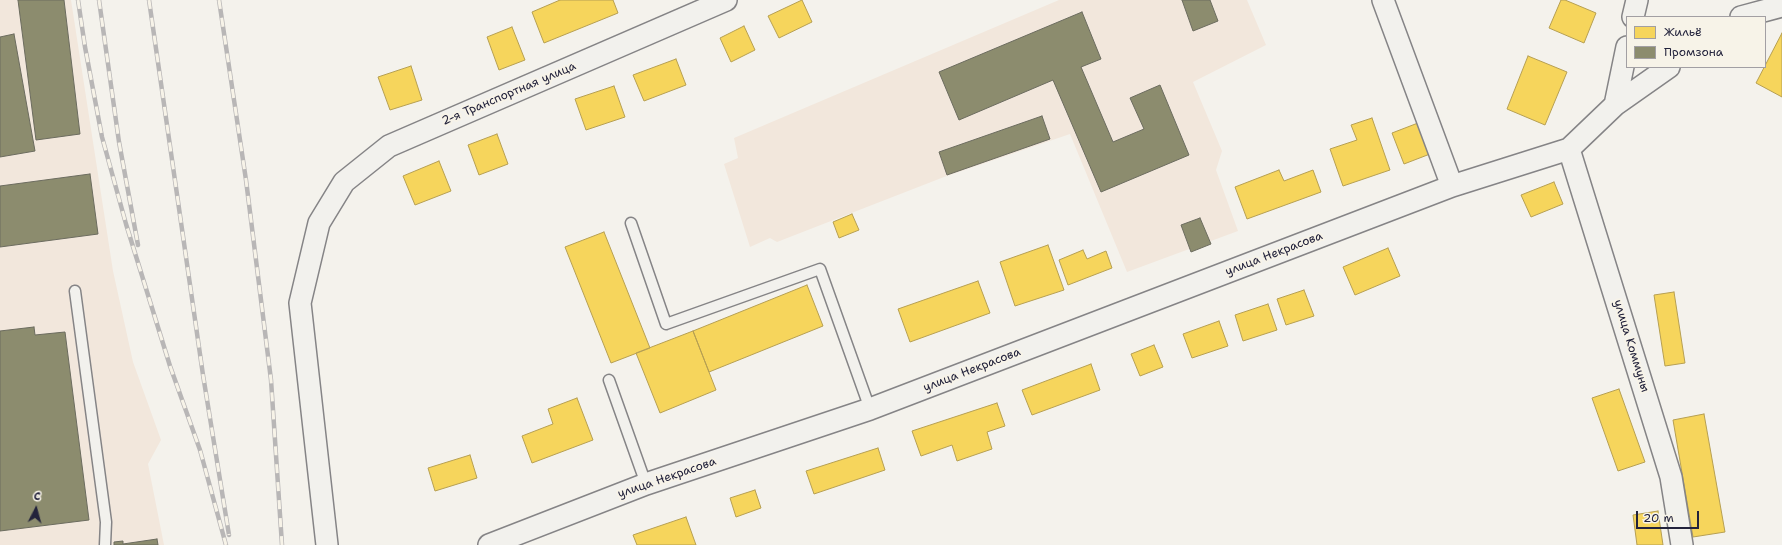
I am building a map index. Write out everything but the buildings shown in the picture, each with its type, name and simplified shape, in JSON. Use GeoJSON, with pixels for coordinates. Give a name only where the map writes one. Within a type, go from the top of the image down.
{"type":"FeatureCollection","features":[{"type":"Feature","properties":{"kind":"street"},"geometry":{"type":"LineString","coordinates":[[1383,0],[1452,186],[1570,149],[1615,105],[1668,68]]}},
{"type":"Feature","properties":{"kind":"street"},"geometry":{"type":"LineString","coordinates":[[1633,16],[1637,0]]}},
{"type":"Feature","properties":{"kind":"street","name":"2-я Транспортная улица"},"geometry":{"type":"LineString","coordinates":[[327,545],[300,303],[319,223],[344,182],[389,146],[722,1]]}},
{"type":"Feature","properties":{"kind":"street"},"geometry":{"type":"LineString","coordinates":[[1745,16],[1782,6]]}},
{"type":"Feature","properties":{"kind":"street"},"geometry":{"type":"LineString","coordinates":[[1615,105],[1626,52]]}},
{"type":"Feature","properties":{"kind":"street","name":"улица Коммуны"},"geometry":{"type":"LineString","coordinates":[[1570,149],[1671,477],[1682,545]]}},
{"type":"Feature","properties":{"kind":"street","name":"улица Некрасова"},"geometry":{"type":"LineString","coordinates":[[489,545],[646,484],[870,409],[1452,186]]}},
{"type":"Feature","properties":{"kind":"lane"},"geometry":{"type":"LineString","coordinates":[[631,223],[666,324],[820,269],[870,409]]}},
{"type":"Feature","properties":{"kind":"lane"},"geometry":{"type":"LineString","coordinates":[[75,291],[106,522],[105,545]]}},
{"type":"Feature","properties":{"kind":"lane"},"geometry":{"type":"LineString","coordinates":[[608,380],[646,484]]}},
{"type":"Feature","properties":{"kind":"shaded area"},"geometry":{"type":"Polygon","coordinates":[[[0,0],[71,0],[113,271],[133,362],[161,440],[148,464],[164,545],[0,545],[0,0]]]}},
{"type":"Feature","properties":{"kind":"shaded area"},"geometry":{"type":"Polygon","coordinates":[[[1059,0],[1247,0],[1266,45],[1193,82],[1222,151],[1216,170],[1238,231],[1127,272],[1070,134],[944,177],[777,242],[770,238],[750,247],[724,164],[738,158],[734,138],[1059,0]]]}},
{"type":"Feature","properties":{"kind":"railway"},"geometry":{"type":"LineString","coordinates":[[78,0],[85,47],[102,137],[126,224],[170,366],[200,450],[226,545]]}},
{"type":"Feature","properties":{"kind":"railway"},"geometry":{"type":"LineString","coordinates":[[99,0],[119,142],[138,245]]}},
{"type":"Feature","properties":{"kind":"railway"},"geometry":{"type":"LineString","coordinates":[[149,0],[203,375],[229,535]]}},
{"type":"Feature","properties":{"kind":"railway"},"geometry":{"type":"LineString","coordinates":[[219,0],[246,180],[271,380],[282,545]]}}]}
